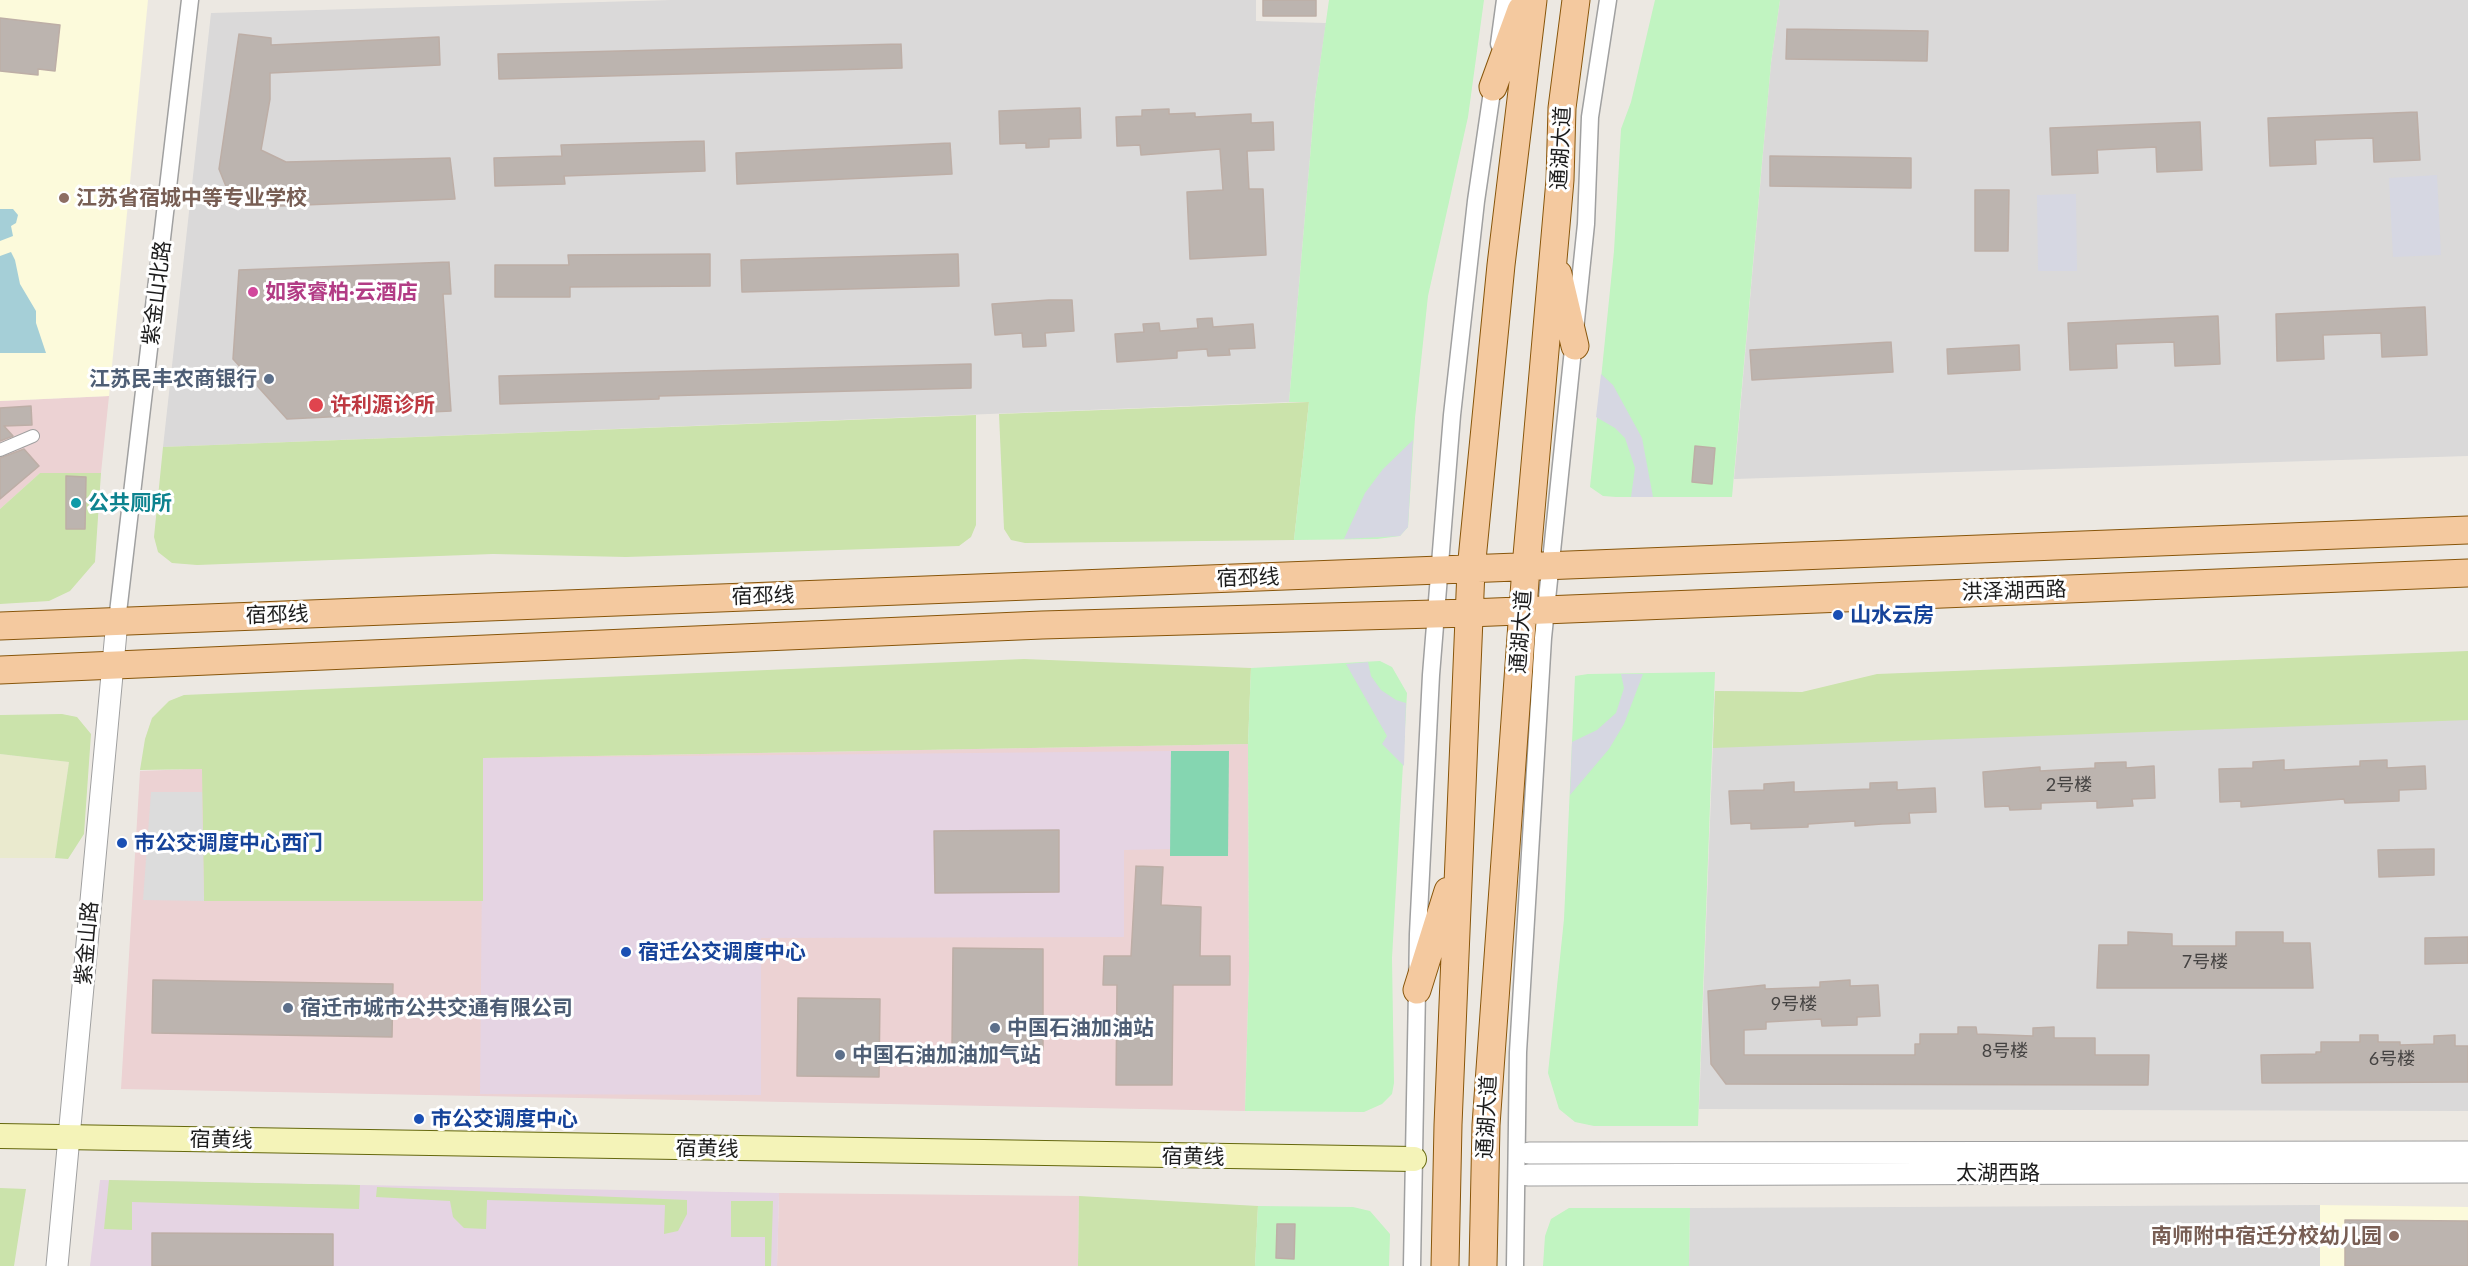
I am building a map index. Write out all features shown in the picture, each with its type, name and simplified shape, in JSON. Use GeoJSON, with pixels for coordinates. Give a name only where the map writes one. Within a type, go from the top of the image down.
{"type":"FeatureCollection","features":[{"type":"Feature","properties":{"kind":"main road"},"geometry":{"type":"LineString","coordinates":[[1493,87],[1524,0]]}},
{"type":"Feature","properties":{"kind":"main road","name":"通湖大道"},"geometry":{"type":"LineString","coordinates":[[1445,1266],[1447,1161],[1471,570],[1501,265],[1533,0]]}},
{"type":"Feature","properties":{"kind":"main road","name":"通湖大道"},"geometry":{"type":"LineString","coordinates":[[1484,1266],[1486,1125],[1535,609],[1553,253],[1560,180],[1562,108],[1576,0]]}},
{"type":"Feature","properties":{"kind":"main road"},"geometry":{"type":"LineString","coordinates":[[1553,253],[1575,346]]}},
{"type":"Feature","properties":{"kind":"main road","name":"洪泽湖西路"},"geometry":{"type":"LineString","coordinates":[[1538,566],[2468,530]]}},
{"type":"Feature","properties":{"kind":"main road","name":"宿邳线"},"geometry":{"type":"LineString","coordinates":[[0,626],[1538,566]]}},
{"type":"Feature","properties":{"kind":"main road","name":"洪泽湖西路"},"geometry":{"type":"LineString","coordinates":[[1535,609],[2468,573]]}},
{"type":"Feature","properties":{"kind":"main road","name":"宿邳线"},"geometry":{"type":"LineString","coordinates":[[0,670],[1018,626],[1469,613],[1535,609]]}},
{"type":"Feature","properties":{"kind":"main road"},"geometry":{"type":"LineString","coordinates":[[1417,990],[1459,859]]}},
{"type":"Feature","properties":{"kind":"main road","name":"宿黄线"},"geometry":{"type":"LineString","coordinates":[[0,1136],[1414,1159]]}},
{"type":"Feature","properties":{"kind":"street","name":"紫金山北路"},"geometry":{"type":"LineString","coordinates":[[117,621],[190,0]]}},
{"type":"Feature","properties":{"kind":"street"},"geometry":{"type":"LineString","coordinates":[[1412,1266],[1417,990],[1431,675],[1452,415],[1476,201],[1505,0]]}},
{"type":"Feature","properties":{"kind":"street"},"geometry":{"type":"LineString","coordinates":[[1538,566],[1575,346],[1586,224],[1590,117],[1608,0]]}},
{"type":"Feature","properties":{"kind":"street"},"geometry":{"type":"LineString","coordinates":[[2,450],[33,436]]}},
{"type":"Feature","properties":{"kind":"street"},"geometry":{"type":"LineString","coordinates":[[1515,1266],[1518,1052],[1535,609]]}},
{"type":"Feature","properties":{"kind":"street","name":"紫金山路"},"geometry":{"type":"LineString","coordinates":[[57,1266],[117,621]]}},
{"type":"Feature","properties":{"kind":"street","name":"太湖西路"},"geometry":{"type":"LineString","coordinates":[[1529,1154],[2468,1152]]}},
{"type":"Feature","properties":{"kind":"street","name":"太湖西路"},"geometry":{"type":"LineString","coordinates":[[1528,1175],[2468,1172]]}},
{"type":"Feature","properties":{"kind":"shaded area","name":"江苏省宿城中等专业学校"},"geometry":{"type":"Polygon","coordinates":[[[0,0],[148,0],[109,396],[0,401],[0,0]]]}},
{"type":"Feature","properties":{"kind":"shaded area"},"geometry":{"type":"Polygon","coordinates":[[[672,0],[1256,0],[1256,21],[1326,23],[1315,99],[1289,402],[163,447],[211,13],[672,0]]]}},
{"type":"Feature","properties":{"kind":"shaded area"},"geometry":{"type":"Polygon","coordinates":[[[1780,0],[2468,0],[2468,456],[1734,479],[1771,63],[1780,0]]]}},
{"type":"Feature","properties":{"kind":"shaded area"},"geometry":{"type":"Polygon","coordinates":[[[2437,175],[2441,255],[2393,257],[2389,178],[2437,175]]]}},
{"type":"Feature","properties":{"kind":"shaded area"},"geometry":{"type":"Polygon","coordinates":[[[2076,194],[2077,271],[2038,271],[2037,195],[2076,194]]]}},
{"type":"Feature","properties":{"kind":"shaded area"},"geometry":{"type":"Polygon","coordinates":[[[1601,374],[1613,385],[1642,438],[1653,497],[1631,497],[1635,468],[1625,438],[1615,428],[1596,417],[1601,374]]]}},
{"type":"Feature","properties":{"kind":"shaded area"},"geometry":{"type":"Polygon","coordinates":[[[109,396],[101,473],[40,473],[0,509],[0,401],[109,396]]]}},
{"type":"Feature","properties":{"kind":"shaded area"},"geometry":{"type":"Polygon","coordinates":[[[1413,440],[1408,527],[1400,536],[1344,539],[1365,493],[1383,469],[1413,440]]]}},
{"type":"Feature","properties":{"kind":"shaded area"},"geometry":{"type":"Polygon","coordinates":[[[2468,653],[2468,1111],[1699,1109],[1715,691],[1802,692],[2468,653]]]}},
{"type":"Feature","properties":{"kind":"shaded area"},"geometry":{"type":"Polygon","coordinates":[[[1368,662],[1371,676],[1381,690],[1396,700],[1406,703],[1404,766],[1382,744],[1387,736],[1346,664],[1368,662]]]}},
{"type":"Feature","properties":{"kind":"shaded area"},"geometry":{"type":"Polygon","coordinates":[[[1621,674],[1643,674],[1624,724],[1609,749],[1570,795],[1572,742],[1597,730],[1616,713],[1624,688],[1621,674]]]}},
{"type":"Feature","properties":{"kind":"shaded area"},"geometry":{"type":"Polygon","coordinates":[[[1248,744],[1249,970],[1245,1111],[121,1089],[140,771],[483,758],[1248,744]]]}},
{"type":"Feature","properties":{"kind":"shaded area"},"geometry":{"type":"Polygon","coordinates":[[[1171,751],[1171,849],[1124,850],[1124,937],[761,938],[761,1095],[480,1094],[483,758],[1171,751]]]}},
{"type":"Feature","properties":{"kind":"shaded area"},"geometry":{"type":"Polygon","coordinates":[[[151,792],[202,792],[204,901],[143,900],[151,792]]]}},
{"type":"Feature","properties":{"kind":"shaded area"},"geometry":{"type":"Polygon","coordinates":[[[100,1180],[779,1193],[777,1266],[90,1266],[100,1180]]]}},
{"type":"Feature","properties":{"kind":"shaded area"},"geometry":{"type":"Polygon","coordinates":[[[779,1193],[1079,1196],[1078,1266],[777,1266],[779,1193]]]}},
{"type":"Feature","properties":{"kind":"shaded area"},"geometry":{"type":"Polygon","coordinates":[[[2320,1205],[2320,1266],[1689,1266],[1690,1208],[2320,1205]]]}},
{"type":"Feature","properties":{"kind":"shaded area","name":"南师附中宿迁分校幼儿园"},"geometry":{"type":"Polygon","coordinates":[[[2320,1205],[2468,1207],[2468,1266],[2320,1266],[2320,1205]]]}},
{"type":"Feature","properties":{"kind":"green space"},"geometry":{"type":"Polygon","coordinates":[[[1329,0],[1484,0],[1468,117],[1428,296],[1415,418],[1408,527],[1400,536],[1377,539],[1294,540],[1309,402],[1289,402],[1315,99],[1329,0]]]}},
{"type":"Feature","properties":{"kind":"green space"},"geometry":{"type":"Polygon","coordinates":[[[1655,0],[1780,0],[1771,63],[1732,497],[1616,497],[1603,496],[1590,487],[1614,251],[1621,129],[1631,102],[1655,0]]]}},
{"type":"Feature","properties":{"kind":"green space"},"geometry":{"type":"Polygon","coordinates":[[[1309,402],[1294,540],[1025,543],[1011,540],[1004,529],[999,414],[1309,402]]]}},
{"type":"Feature","properties":{"kind":"green space"},"geometry":{"type":"Polygon","coordinates":[[[976,415],[976,525],[971,537],[959,546],[626,557],[493,554],[197,565],[172,563],[158,552],[154,537],[163,447],[976,415]]]}},
{"type":"Feature","properties":{"kind":"green space"},"geometry":{"type":"Polygon","coordinates":[[[40,473],[101,473],[95,562],[70,591],[49,601],[0,604],[0,509],[40,473]]]}},
{"type":"Feature","properties":{"kind":"green space"},"geometry":{"type":"Polygon","coordinates":[[[2468,651],[2468,720],[1713,748],[1715,691],[1802,692],[1877,674],[2468,651]]]}},
{"type":"Feature","properties":{"kind":"green space"},"geometry":{"type":"Polygon","coordinates":[[[1024,659],[1251,668],[1248,744],[483,758],[483,901],[204,901],[202,769],[140,770],[145,739],[152,718],[169,701],[184,695],[1024,659]]]}},
{"type":"Feature","properties":{"kind":"green space"},"geometry":{"type":"Polygon","coordinates":[[[1380,661],[1392,667],[1407,693],[1392,958],[1394,1083],[1392,1094],[1382,1104],[1364,1112],[1245,1111],[1249,970],[1248,744],[1251,668],[1380,661]]]}},
{"type":"Feature","properties":{"kind":"green space"},"geometry":{"type":"Polygon","coordinates":[[[1715,672],[1698,1126],[1594,1126],[1575,1122],[1559,1109],[1548,1073],[1564,919],[1575,676],[1715,672]]]}},
{"type":"Feature","properties":{"kind":"green space"},"geometry":{"type":"Polygon","coordinates":[[[62,714],[77,717],[91,734],[84,834],[68,859],[55,858],[69,762],[0,754],[0,715],[62,714]]]}},
{"type":"Feature","properties":{"kind":"green space"},"geometry":{"type":"Polygon","coordinates":[[[1171,751],[1229,751],[1228,856],[1170,856],[1171,751]]]}},
{"type":"Feature","properties":{"kind":"green space"},"geometry":{"type":"Polygon","coordinates":[[[0,754],[69,762],[55,858],[0,858],[0,754]]]}},
{"type":"Feature","properties":{"kind":"green space"},"geometry":{"type":"Polygon","coordinates":[[[109,1180],[360,1185],[359,1209],[132,1202],[132,1230],[104,1229],[109,1180]]]}},
{"type":"Feature","properties":{"kind":"green space"},"geometry":{"type":"Polygon","coordinates":[[[377,1187],[687,1200],[687,1214],[678,1231],[664,1234],[665,1205],[487,1200],[486,1229],[464,1228],[453,1217],[450,1201],[376,1197],[377,1187]]]}},
{"type":"Feature","properties":{"kind":"green space"},"geometry":{"type":"Polygon","coordinates":[[[0,1188],[26,1189],[14,1266],[0,1266],[0,1188]]]}},
{"type":"Feature","properties":{"kind":"green space"},"geometry":{"type":"Polygon","coordinates":[[[1079,1196],[1258,1206],[1255,1266],[1078,1266],[1079,1196]]]}},
{"type":"Feature","properties":{"kind":"green space"},"geometry":{"type":"Polygon","coordinates":[[[731,1201],[773,1201],[771,1266],[765,1266],[765,1237],[731,1237],[731,1201]]]}},
{"type":"Feature","properties":{"kind":"green space"},"geometry":{"type":"Polygon","coordinates":[[[1258,1206],[1353,1207],[1370,1211],[1390,1234],[1389,1266],[1255,1266],[1258,1206]]]}},
{"type":"Feature","properties":{"kind":"green space"},"geometry":{"type":"Polygon","coordinates":[[[1569,1208],[1690,1208],[1689,1266],[1543,1266],[1545,1236],[1551,1219],[1569,1208]]]}},
{"type":"Feature","properties":{"kind":"water"},"geometry":{"type":"Polygon","coordinates":[[[0,209],[13,209],[18,215],[16,223],[11,226],[13,236],[0,241],[0,209]]]}},
{"type":"Feature","properties":{"kind":"water"},"geometry":{"type":"Polygon","coordinates":[[[11,252],[20,284],[36,311],[36,323],[46,353],[0,353],[0,256],[11,252]]]}},
{"type":"Feature","properties":{"kind":"building"},"geometry":{"type":"Polygon","coordinates":[[[1263,0],[1316,0],[1316,16],[1263,16],[1263,0]]]}},
{"type":"Feature","properties":{"kind":"building"},"geometry":{"type":"Polygon","coordinates":[[[0,18],[60,25],[55,71],[38,69],[38,75],[0,71],[0,18]]]}},
{"type":"Feature","properties":{"kind":"building"},"geometry":{"type":"Polygon","coordinates":[[[1787,29],[1928,31],[1927,61],[1786,59],[1787,29]]]}},
{"type":"Feature","properties":{"kind":"building"},"geometry":{"type":"Polygon","coordinates":[[[239,34],[271,38],[271,45],[439,37],[440,65],[270,73],[270,99],[261,150],[286,162],[450,158],[455,199],[254,207],[227,189],[219,169],[239,34]]]}},
{"type":"Feature","properties":{"kind":"building"},"geometry":{"type":"Polygon","coordinates":[[[901,44],[902,68],[499,79],[498,54],[901,44]]]}},
{"type":"Feature","properties":{"kind":"building"},"geometry":{"type":"Polygon","coordinates":[[[1080,108],[1081,138],[1049,139],[1049,147],[1026,148],[1026,143],[1000,144],[999,111],[1080,108]]]}},
{"type":"Feature","properties":{"kind":"building"},"geometry":{"type":"Polygon","coordinates":[[[1169,109],[1169,114],[1195,113],[1195,117],[1251,114],[1251,123],[1273,122],[1274,150],[1247,151],[1249,189],[1263,189],[1266,255],[1190,259],[1187,192],[1223,190],[1220,149],[1141,155],[1140,145],[1117,146],[1116,117],[1142,116],[1142,110],[1169,109]]]}},
{"type":"Feature","properties":{"kind":"building"},"geometry":{"type":"Polygon","coordinates":[[[2417,112],[2420,160],[2374,162],[2373,138],[2315,140],[2316,164],[2270,166],[2268,118],[2417,112]]]}},
{"type":"Feature","properties":{"kind":"building"},"geometry":{"type":"Polygon","coordinates":[[[2200,122],[2202,170],[2157,172],[2156,147],[2097,150],[2098,173],[2052,175],[2050,128],[2200,122]]]}},
{"type":"Feature","properties":{"kind":"building"},"geometry":{"type":"Polygon","coordinates":[[[704,141],[705,171],[564,176],[565,184],[495,186],[494,158],[562,156],[561,145],[704,141]]]}},
{"type":"Feature","properties":{"kind":"building"},"geometry":{"type":"Polygon","coordinates":[[[950,143],[952,174],[737,184],[736,153],[950,143]]]}},
{"type":"Feature","properties":{"kind":"building"},"geometry":{"type":"Polygon","coordinates":[[[1770,156],[1911,158],[1911,188],[1770,186],[1770,156]]]}},
{"type":"Feature","properties":{"kind":"building"},"geometry":{"type":"Polygon","coordinates":[[[1975,190],[2009,190],[2008,251],[1975,251],[1975,190]]]}},
{"type":"Feature","properties":{"kind":"building"},"geometry":{"type":"Polygon","coordinates":[[[710,254],[710,286],[570,287],[570,297],[495,297],[495,265],[569,265],[568,255],[710,254]]]}},
{"type":"Feature","properties":{"kind":"building"},"geometry":{"type":"Polygon","coordinates":[[[958,254],[959,286],[742,292],[741,260],[958,254]]]}},
{"type":"Feature","properties":{"kind":"building"},"geometry":{"type":"Polygon","coordinates":[[[449,262],[451,294],[443,294],[451,411],[287,419],[233,359],[239,270],[449,262]]]}},
{"type":"Feature","properties":{"kind":"building"},"geometry":{"type":"Polygon","coordinates":[[[1072,300],[1074,331],[1045,333],[1046,346],[1023,347],[1022,333],[995,335],[992,304],[1072,300]]]}},
{"type":"Feature","properties":{"kind":"building"},"geometry":{"type":"Polygon","coordinates":[[[2425,307],[2427,355],[2382,357],[2381,333],[2323,335],[2324,359],[2277,361],[2276,314],[2425,307]]]}},
{"type":"Feature","properties":{"kind":"building"},"geometry":{"type":"Polygon","coordinates":[[[2218,316],[2220,364],[2175,366],[2174,342],[2116,344],[2117,368],[2070,370],[2068,323],[2218,316]]]}},
{"type":"Feature","properties":{"kind":"building"},"geometry":{"type":"Polygon","coordinates":[[[1212,318],[1213,327],[1253,324],[1255,348],[1229,349],[1230,355],[1208,356],[1207,349],[1177,351],[1177,358],[1117,362],[1115,334],[1144,332],[1143,324],[1159,323],[1160,331],[1198,328],[1197,319],[1212,318]]]}},
{"type":"Feature","properties":{"kind":"building"},"geometry":{"type":"Polygon","coordinates":[[[1891,342],[1893,372],[1752,380],[1750,350],[1891,342]]]}},
{"type":"Feature","properties":{"kind":"building"},"geometry":{"type":"Polygon","coordinates":[[[2019,345],[2020,370],[1948,374],[1947,349],[2019,345]]]}},
{"type":"Feature","properties":{"kind":"building"},"geometry":{"type":"Polygon","coordinates":[[[971,364],[971,388],[659,396],[659,399],[500,404],[499,376],[971,364]]]}},
{"type":"Feature","properties":{"kind":"building"},"geometry":{"type":"Polygon","coordinates":[[[31,406],[32,425],[4,426],[13,436],[0,441],[0,408],[31,406]]]}},
{"type":"Feature","properties":{"kind":"building"},"geometry":{"type":"Polygon","coordinates":[[[1695,446],[1715,448],[1712,484],[1692,482],[1695,446]]]}},
{"type":"Feature","properties":{"kind":"building"},"geometry":{"type":"Polygon","coordinates":[[[24,449],[39,466],[0,499],[0,458],[24,449]]]}},
{"type":"Feature","properties":{"kind":"building","name":"公共厕所"},"geometry":{"type":"Polygon","coordinates":[[[66,476],[86,477],[85,529],[66,529],[66,476]]]}},
{"type":"Feature","properties":{"kind":"building"},"geometry":{"type":"Polygon","coordinates":[[[2284,760],[2284,770],[2360,766],[2360,761],[2387,760],[2387,768],[2425,766],[2426,789],[2399,790],[2399,801],[2345,803],[2344,799],[2241,807],[2241,801],[2220,802],[2219,769],[2253,768],[2253,762],[2284,760]]]}},
{"type":"Feature","properties":{"kind":"building"},"geometry":{"type":"Polygon","coordinates":[[[2126,762],[2126,768],[2154,766],[2155,798],[2132,799],[2133,806],[2097,808],[2097,801],[2041,803],[2041,809],[2010,810],[2009,806],[1985,807],[1983,772],[2040,767],[2040,771],[2095,768],[2095,763],[2126,762]]]}},
{"type":"Feature","properties":{"kind":"building"},"geometry":{"type":"Polygon","coordinates":[[[1794,782],[1794,792],[1870,789],[1870,783],[1897,782],[1897,790],[1935,788],[1936,812],[1909,813],[1910,823],[1855,826],[1855,821],[1808,824],[1808,827],[1751,829],[1751,823],[1731,824],[1729,791],[1764,790],[1764,784],[1794,782]]]}},
{"type":"Feature","properties":{"kind":"building"},"geometry":{"type":"Polygon","coordinates":[[[1059,830],[1059,892],[935,893],[934,831],[1059,830]]]}},
{"type":"Feature","properties":{"kind":"building"},"geometry":{"type":"Polygon","coordinates":[[[2434,849],[2434,875],[2379,877],[2378,850],[2434,849]]]}},
{"type":"Feature","properties":{"kind":"building"},"geometry":{"type":"Polygon","coordinates":[[[1136,866],[1163,867],[1161,905],[1201,907],[1200,956],[1230,956],[1230,985],[1173,985],[1172,1085],[1116,1085],[1117,985],[1103,985],[1104,956],[1131,956],[1136,866]]]}},
{"type":"Feature","properties":{"kind":"building"},"geometry":{"type":"Polygon","coordinates":[[[2128,932],[2172,934],[2172,946],[2236,946],[2236,932],[2283,932],[2283,943],[2310,943],[2313,988],[2097,988],[2099,945],[2128,945],[2128,932]]]}},
{"type":"Feature","properties":{"kind":"building"},"geometry":{"type":"Polygon","coordinates":[[[2468,937],[2468,963],[2425,964],[2425,938],[2468,937]]]}},
{"type":"Feature","properties":{"kind":"building"},"geometry":{"type":"Polygon","coordinates":[[[953,948],[1043,949],[1043,1050],[952,1048],[953,948]]]}},
{"type":"Feature","properties":{"kind":"building"},"geometry":{"type":"Polygon","coordinates":[[[153,980],[393,984],[392,1037],[152,1033],[153,980]]]}},
{"type":"Feature","properties":{"kind":"building"},"geometry":{"type":"Polygon","coordinates":[[[1850,980],[1850,986],[1878,985],[1880,1016],[1857,1017],[1857,1025],[1822,1026],[1821,1019],[1766,1022],[1766,1029],[1744,1030],[1744,1055],[1915,1055],[1915,1044],[1920,1044],[1920,1034],[1958,1034],[1958,1027],[1976,1027],[1977,1034],[2033,1036],[2033,1028],[2054,1027],[2054,1038],[2095,1038],[2095,1055],[2149,1055],[2148,1085],[1726,1084],[1711,1064],[1708,991],[1765,985],[1765,989],[1820,987],[1820,982],[1850,980]]]}},
{"type":"Feature","properties":{"kind":"building"},"geometry":{"type":"Polygon","coordinates":[[[798,998],[880,999],[879,1077],[797,1076],[798,998]]]}},
{"type":"Feature","properties":{"kind":"building"},"geometry":{"type":"Polygon","coordinates":[[[2360,1035],[2378,1035],[2378,1042],[2400,1042],[2400,1045],[2434,1044],[2434,1036],[2455,1035],[2455,1046],[2468,1046],[2468,1082],[2262,1083],[2261,1055],[2316,1054],[2316,1052],[2321,1052],[2321,1042],[2360,1042],[2360,1035]]]}},
{"type":"Feature","properties":{"kind":"building","name":"南师附中宿迁分校幼儿园"},"geometry":{"type":"Polygon","coordinates":[[[2345,1220],[2468,1221],[2468,1266],[2345,1266],[2345,1220]]]}},
{"type":"Feature","properties":{"kind":"building"},"geometry":{"type":"Polygon","coordinates":[[[1277,1224],[1295,1224],[1294,1259],[1276,1258],[1277,1224]]]}},
{"type":"Feature","properties":{"kind":"building"},"geometry":{"type":"Polygon","coordinates":[[[152,1233],[333,1234],[333,1266],[152,1266],[152,1233]]]}},
{"type":"Feature","properties":{"kind":"place","name":"江苏省宿城中等专业学校"},"geometry":{"type":"Point","coordinates":[64,198]}},
{"type":"Feature","properties":{"kind":"place","name":"如家睿柏·云酒店"},"geometry":{"type":"Point","coordinates":[253,292]}},
{"type":"Feature","properties":{"kind":"place","name":"江苏民丰农商银行"},"geometry":{"type":"Point","coordinates":[269,379]}},
{"type":"Feature","properties":{"kind":"place","name":"许利源诊所"},"geometry":{"type":"Point","coordinates":[316,405]}},
{"type":"Feature","properties":{"kind":"place","name":"公共厕所"},"geometry":{"type":"Point","coordinates":[76,503]}},
{"type":"Feature","properties":{"kind":"place","name":"山水云房"},"geometry":{"type":"Point","coordinates":[1838,615]}},
{"type":"Feature","properties":{"kind":"place","name":"市公交调度中心西门"},"geometry":{"type":"Point","coordinates":[122,843]}},
{"type":"Feature","properties":{"kind":"place","name":"宿迁公交调度中心"},"geometry":{"type":"Point","coordinates":[626,952]}},
{"type":"Feature","properties":{"kind":"place","name":"宿迁市城市公共交通有限公司"},"geometry":{"type":"Point","coordinates":[288,1008]}},
{"type":"Feature","properties":{"kind":"place","name":"中国石油加油站"},"geometry":{"type":"Point","coordinates":[995,1028]}},
{"type":"Feature","properties":{"kind":"place","name":"中国石油加油加气站"},"geometry":{"type":"Point","coordinates":[840,1055]}},
{"type":"Feature","properties":{"kind":"place","name":"市公交调度中心"},"geometry":{"type":"Point","coordinates":[419,1119]}},
{"type":"Feature","properties":{"kind":"place","name":"南师附中宿迁分校幼儿园"},"geometry":{"type":"Point","coordinates":[2394,1236]}}]}
